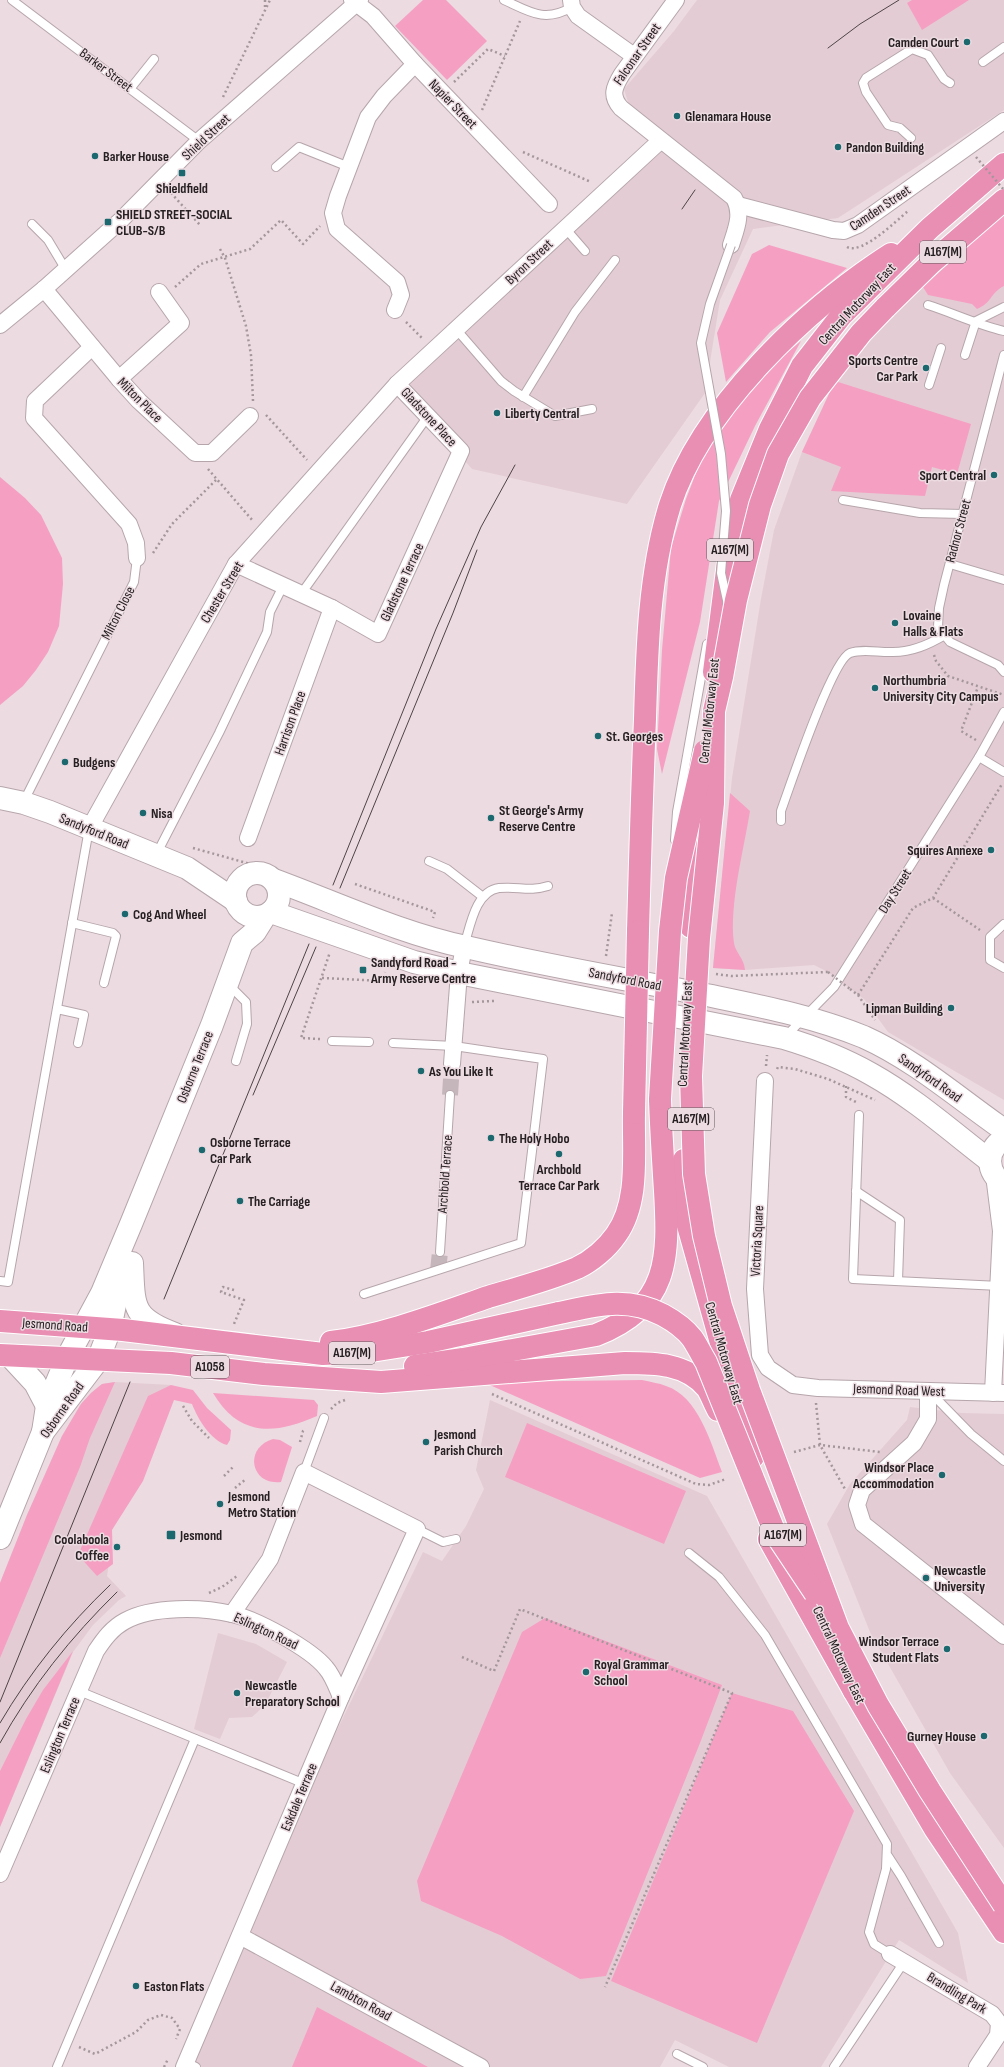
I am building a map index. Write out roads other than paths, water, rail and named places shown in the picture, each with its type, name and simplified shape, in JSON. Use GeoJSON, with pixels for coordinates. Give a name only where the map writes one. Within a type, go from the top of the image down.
{"type":"FeatureCollection","features":[{"type":"Feature","properties":{"kind":"highway","name":"Central Motorway East"},"geometry":{"type":"LineString","coordinates":[[1004,164],[930,228],[841,316],[802,366],[770,429],[741,500],[729,555],[722,603],[694,843],[691,934],[682,1095],[687,1222],[760,1483],[854,1691],[935,1829],[1004,1932]]}},
{"type":"Feature","properties":{"kind":"highway","name":"Central Motorway East"},"geometry":{"type":"LineString","coordinates":[[1004,200],[931,263],[861,333],[810,398],[778,454],[758,512],[732,620],[722,677],[714,711],[714,803],[698,938],[691,1076],[692,1137],[697,1202],[722,1306],[749,1390],[788,1498],[838,1628],[878,1705],[956,1833],[1004,1905]]}},
{"type":"Feature","properties":{"kind":"highway","name":"A167(M)"},"geometry":{"type":"LineString","coordinates":[[276,1349],[352,1340],[454,1309],[578,1267],[601,1252],[617,1234],[627,1214],[632,1190],[647,640],[657,563],[671,504],[690,461],[719,412],[766,359],[799,325],[859,274],[930,228]]}},
{"type":"Feature","properties":{"kind":"highway","name":"A167(M)"},"geometry":{"type":"LineString","coordinates":[[323,1376],[463,1359],[588,1336],[616,1328],[629,1319],[654,1289],[663,1268],[667,1243],[660,1100],[670,931],[676,878],[714,711]]}},
{"type":"Feature","properties":{"kind":"highway","name":"A167(M)"},"geometry":{"type":"LineString","coordinates":[[276,1349],[323,1354],[365,1352],[428,1342],[608,1303],[629,1303],[652,1309],[673,1320],[691,1337],[706,1362],[775,1533],[838,1628]]}},
{"type":"Feature","properties":{"kind":"highway","name":"Jesmond Road"},"geometry":{"type":"LineString","coordinates":[[0,1321],[110,1329]]}},
{"type":"Feature","properties":{"kind":"highway","name":"A1058"},"geometry":{"type":"LineString","coordinates":[[110,1329],[276,1349]]}},
{"type":"Feature","properties":{"kind":"highway","name":"A1058"},"geometry":{"type":"LineString","coordinates":[[4,1355],[171,1363],[264,1374],[323,1376]]}},
{"type":"Feature","properties":{"kind":"highway","name":"A167(M)"},"geometry":{"type":"LineString","coordinates":[[323,1376],[381,1382],[654,1362],[675,1366],[695,1377],[707,1389],[722,1419],[770,1542],[854,1691]]}},
{"type":"Feature","properties":{"kind":"highway","name":"A167(M)"},"geometry":{"type":"LineString","coordinates":[[988,1880],[1004,1895]]}},
{"type":"Feature","properties":{"kind":"main road","name":"Sandyford Road"},"geometry":{"type":"LineString","coordinates":[[0,798],[24,803],[187,868],[254,910],[414,962],[779,1047],[816,1048],[872,1074],[925,1110],[996,1174]]}},
{"type":"Feature","properties":{"kind":"main road","name":"Sandyford Road"},"geometry":{"type":"LineString","coordinates":[[187,868],[246,876]]}},
{"type":"Feature","properties":{"kind":"main road"},"geometry":{"type":"LineString","coordinates":[[261,873],[274,880],[280,893],[276,907],[254,910],[237,886],[246,876],[261,873]]}},
{"type":"Feature","properties":{"kind":"main road","name":"Sandyford Road"},"geometry":{"type":"LineString","coordinates":[[274,880],[406,929],[464,947],[806,1016],[866,1038],[889,1050],[915,1065],[1004,1130]]}},
{"type":"Feature","properties":{"kind":"main road","name":"Osborne Terrace"},"geometry":{"type":"LineString","coordinates":[[43,1432],[47,1406],[67,1358],[102,1293],[228,984],[242,943],[255,932],[254,910]]}},
{"type":"Feature","properties":{"kind":"main road"},"geometry":{"type":"LineString","coordinates":[[996,1174],[994,1148],[1004,1139]]}},
{"type":"Feature","properties":{"kind":"main road"},"geometry":{"type":"LineString","coordinates":[[131,1224],[134,1299],[139,1314],[157,1328],[183,1337]]}},
{"type":"Feature","properties":{"kind":"main road","name":"Osborne Terrace"},"geometry":{"type":"LineString","coordinates":[[110,1329],[131,1224]]}},
{"type":"Feature","properties":{"kind":"main road","name":"Osborne Road"},"geometry":{"type":"LineString","coordinates":[[0,1538],[43,1432],[98,1360],[110,1329]]}},
{"type":"Feature","properties":{"kind":"main road"},"geometry":{"type":"LineString","coordinates":[[4,1355],[35,1383],[47,1406]]}},
{"type":"Feature","properties":{"kind":"street","name":"Falconar Street"},"geometry":{"type":"LineString","coordinates":[[660,141],[615,102],[613,90],[634,56],[676,0]]}},
{"type":"Feature","properties":{"kind":"street","name":"Napier Street"},"geometry":{"type":"LineString","coordinates":[[356,1],[373,16],[443,94],[549,204]]}},
{"type":"Feature","properties":{"kind":"street","name":"Shield Street"},"geometry":{"type":"LineString","coordinates":[[0,325],[66,270],[120,221],[199,141],[356,1]]}},
{"type":"Feature","properties":{"kind":"street"},"geometry":{"type":"LineString","coordinates":[[571,3],[578,16],[634,56]]}},
{"type":"Feature","properties":{"kind":"street"},"geometry":{"type":"LineString","coordinates":[[395,310],[401,295],[397,282],[337,229],[333,213],[368,117],[384,96],[415,64]]}},
{"type":"Feature","properties":{"kind":"street","name":"Camden Street"},"geometry":{"type":"LineString","coordinates":[[738,205],[833,230],[847,230],[858,225],[1004,121]]}},
{"type":"Feature","properties":{"kind":"street"},"geometry":{"type":"LineString","coordinates":[[660,141],[728,193],[738,205],[737,226],[731,245]]}},
{"type":"Feature","properties":{"kind":"street","name":"Byron Street"},"geometry":{"type":"LineString","coordinates":[[397,384],[660,141]]}},
{"type":"Feature","properties":{"kind":"street","name":"Milton Place"},"geometry":{"type":"LineString","coordinates":[[44,289],[139,401],[195,453],[212,453],[256,409]]}},
{"type":"Feature","properties":{"kind":"street"},"geometry":{"type":"LineString","coordinates":[[119,379],[181,323],[161,295]]}},
{"type":"Feature","properties":{"kind":"street","name":"Milton Close"},"geometry":{"type":"LineString","coordinates":[[92,347],[35,400],[34,418],[129,524],[136,543],[144,557]]}},
{"type":"Feature","properties":{"kind":"street","name":"Gladstone Place"},"geometry":{"type":"LineString","coordinates":[[397,384],[462,451]]}},
{"type":"Feature","properties":{"kind":"street","name":"Chester Street"},"geometry":{"type":"LineString","coordinates":[[89,829],[236,564],[397,384]]}},
{"type":"Feature","properties":{"kind":"street","name":"Gladstone Terrace"},"geometry":{"type":"LineString","coordinates":[[236,564],[332,608],[378,634],[462,451]]}},
{"type":"Feature","properties":{"kind":"street","name":"Harrison Place"},"geometry":{"type":"LineString","coordinates":[[248,838],[332,608]]}},
{"type":"Feature","properties":{"kind":"street"},"geometry":{"type":"LineString","coordinates":[[452,1064],[459,973],[464,947]]}},
{"type":"Feature","properties":{"kind":"street","name":"Victoria Square"},"geometry":{"type":"LineString","coordinates":[[765,1080],[755,1289],[760,1355],[768,1368],[793,1385]]}},
{"type":"Feature","properties":{"kind":"street"},"geometry":{"type":"LineString","coordinates":[[996,1174],[1002,1227],[998,1393]]}},
{"type":"Feature","properties":{"kind":"street","name":"Jesmond Road West"},"geometry":{"type":"LineString","coordinates":[[793,1385],[818,1388],[998,1393]]}},
{"type":"Feature","properties":{"kind":"street"},"geometry":{"type":"LineString","coordinates":[[928,1391],[928,1419],[914,1443],[895,1458],[862,1490],[857,1505],[863,1524],[1004,1636]]}},
{"type":"Feature","properties":{"kind":"street"},"geometry":{"type":"LineString","coordinates":[[232,1614],[270,1559],[304,1472],[417,1529]]}},
{"type":"Feature","properties":{"kind":"street","name":"Eskdale Terrace"},"geometry":{"type":"LineString","coordinates":[[189,2065],[240,1936],[341,1697],[417,1529]]}},
{"type":"Feature","properties":{"kind":"street","name":"Eslington Road"},"geometry":{"type":"LineString","coordinates":[[142,1614],[184,1608],[232,1614],[276,1632],[304,1649],[326,1668],[341,1697]]}},
{"type":"Feature","properties":{"kind":"street","name":"Eslington Terrace"},"geometry":{"type":"LineString","coordinates":[[0,1874],[96,1651],[109,1633],[124,1621],[142,1614]]}},
{"type":"Feature","properties":{"kind":"street","name":"Lambton Road"},"geometry":{"type":"LineString","coordinates":[[240,1936],[481,2067]]}},
{"type":"Feature","properties":{"kind":"street","name":"Brandling Park"},"geometry":{"type":"LineString","coordinates":[[897,1958],[992,2014],[999,2023],[998,2036],[977,2067]]}},
{"type":"Feature","properties":{"kind":"lane","name":"Barker Street"},"geometry":{"type":"LineString","coordinates":[[12,0],[199,141]]}},
{"type":"Feature","properties":{"kind":"lane"},"geometry":{"type":"LineString","coordinates":[[504,0],[525,10],[544,16],[553,16],[571,3]]}},
{"type":"Feature","properties":{"kind":"lane"},"geometry":{"type":"LineString","coordinates":[[983,62],[1004,47]]}},
{"type":"Feature","properties":{"kind":"lane"},"geometry":{"type":"LineString","coordinates":[[912,138],[900,128],[888,125],[866,92],[863,83],[866,78],[912,49],[928,55],[944,79],[950,83]]}},
{"type":"Feature","properties":{"kind":"lane"},"geometry":{"type":"LineString","coordinates":[[130,89],[154,59]]}},
{"type":"Feature","properties":{"kind":"lane"},"geometry":{"type":"LineString","coordinates":[[276,167],[299,147],[349,167]]}},
{"type":"Feature","properties":{"kind":"lane"},"geometry":{"type":"LineString","coordinates":[[32,224],[48,240],[66,270]]}},
{"type":"Feature","properties":{"kind":"lane"},"geometry":{"type":"LineString","coordinates":[[565,228],[585,250]]}},
{"type":"Feature","properties":{"kind":"lane"},"geometry":{"type":"LineString","coordinates":[[714,604],[721,573],[726,511],[721,454],[701,343],[710,304],[731,245]]}},
{"type":"Feature","properties":{"kind":"lane"},"geometry":{"type":"LineString","coordinates":[[523,397],[575,312],[616,260]]}},
{"type":"Feature","properties":{"kind":"lane"},"geometry":{"type":"LineString","coordinates":[[928,305],[976,321],[989,328],[1004,331]]}},
{"type":"Feature","properties":{"kind":"lane"},"geometry":{"type":"LineString","coordinates":[[965,355],[976,321],[1004,307]]}},
{"type":"Feature","properties":{"kind":"lane"},"geometry":{"type":"LineString","coordinates":[[456,330],[502,381],[523,397],[555,416],[592,409]]}},
{"type":"Feature","properties":{"kind":"lane"},"geometry":{"type":"LineString","coordinates":[[929,385],[941,348]]}},
{"type":"Feature","properties":{"kind":"lane","name":"Radnor Street"},"geometry":{"type":"LineString","coordinates":[[945,635],[938,627],[939,608],[1004,355]]}},
{"type":"Feature","properties":{"kind":"lane"},"geometry":{"type":"LineString","coordinates":[[301,594],[428,416]]}},
{"type":"Feature","properties":{"kind":"lane"},"geometry":{"type":"LineString","coordinates":[[843,500],[920,513],[963,514]]}},
{"type":"Feature","properties":{"kind":"lane","name":"Milton Close"},"geometry":{"type":"LineString","coordinates":[[24,803],[134,582],[144,557]]}},
{"type":"Feature","properties":{"kind":"lane"},"geometry":{"type":"LineString","coordinates":[[950,564],[1004,580]]}},
{"type":"Feature","properties":{"kind":"lane"},"geometry":{"type":"LineString","coordinates":[[721,573],[732,620]]}},
{"type":"Feature","properties":{"kind":"lane"},"geometry":{"type":"LineString","coordinates":[[156,856],[219,733],[267,632],[270,612],[283,586]]}},
{"type":"Feature","properties":{"kind":"lane"},"geometry":{"type":"LineString","coordinates":[[676,878],[674,851],[677,812],[709,634]]}},
{"type":"Feature","properties":{"kind":"lane"},"geometry":{"type":"LineString","coordinates":[[781,821],[781,811],[828,686],[842,661],[849,653],[857,651],[894,652],[911,650],[931,643],[945,635],[950,642],[998,665],[1004,672]]}},
{"type":"Feature","properties":{"kind":"lane","name":"Day Street"},"geometry":{"type":"LineString","coordinates":[[779,1047],[834,986],[980,757],[1004,712]]}},
{"type":"Feature","properties":{"kind":"lane"},"geometry":{"type":"LineString","coordinates":[[980,757],[1004,772]]}},
{"type":"Feature","properties":{"kind":"lane"},"geometry":{"type":"LineString","coordinates":[[0,1281],[8,1282],[89,829]]}},
{"type":"Feature","properties":{"kind":"lane"},"geometry":{"type":"LineString","coordinates":[[429,861],[447,869],[483,897]]}},
{"type":"Feature","properties":{"kind":"lane"},"geometry":{"type":"LineString","coordinates":[[464,947],[478,905],[483,897],[498,888],[535,890],[548,886]]}},
{"type":"Feature","properties":{"kind":"lane"},"geometry":{"type":"LineString","coordinates":[[72,923],[113,933],[116,936],[104,983]]}},
{"type":"Feature","properties":{"kind":"lane"},"geometry":{"type":"LineString","coordinates":[[1004,924],[990,937],[990,960],[1004,968]]}},
{"type":"Feature","properties":{"kind":"lane"},"geometry":{"type":"LineString","coordinates":[[228,984],[246,1002],[247,1024],[236,1062]]}},
{"type":"Feature","properties":{"kind":"lane"},"geometry":{"type":"LineString","coordinates":[[56,1009],[84,1015],[78,1042]]}},
{"type":"Feature","properties":{"kind":"lane"},"geometry":{"type":"LineString","coordinates":[[332,1040],[369,1042]]}},
{"type":"Feature","properties":{"kind":"lane"},"geometry":{"type":"LineString","coordinates":[[364,1294],[521,1243],[543,1059],[454,1046],[393,1043]]}},
{"type":"Feature","properties":{"kind":"lane","name":"Archbold Terrace"},"geometry":{"type":"LineString","coordinates":[[440,1252],[450,1095]]}},
{"type":"Feature","properties":{"kind":"lane"},"geometry":{"type":"LineString","coordinates":[[859,1115],[853,1279],[1001,1286]]}},
{"type":"Feature","properties":{"kind":"lane"},"geometry":{"type":"LineString","coordinates":[[856,1191],[900,1220],[898,1281]]}},
{"type":"Feature","properties":{"kind":"lane"},"geometry":{"type":"LineString","coordinates":[[928,1391],[971,1434],[1004,1461]]}},
{"type":"Feature","properties":{"kind":"lane"},"geometry":{"type":"LineString","coordinates":[[304,1472],[324,1418]]}},
{"type":"Feature","properties":{"kind":"lane"},"geometry":{"type":"LineString","coordinates":[[417,1529],[443,1542],[456,1539]]}},
{"type":"Feature","properties":{"kind":"lane"},"geometry":{"type":"LineString","coordinates":[[689,1553],[719,1576],[765,1635],[887,1844],[888,1856],[868,1932],[874,1944],[897,1958],[834,2067]]}},
{"type":"Feature","properties":{"kind":"lane"},"geometry":{"type":"LineString","coordinates":[[79,1692],[305,1784]]}},
{"type":"Feature","properties":{"kind":"lane"},"geometry":{"type":"LineString","coordinates":[[57,2067],[195,1739]]}},
{"type":"Feature","properties":{"kind":"lane"},"geometry":{"type":"LineString","coordinates":[[888,1856],[902,1876],[939,1943]]}},
{"type":"Feature","properties":{"kind":"lane"},"geometry":{"type":"LineString","coordinates":[[677,2054],[703,2067]]}},
{"type":"Feature","properties":{"kind":"tunnel"},"geometry":{"type":"LineString","coordinates":[[450,1095],[452,1064]]}},
{"type":"Feature","properties":{"kind":"tunnel"},"geometry":{"type":"LineString","coordinates":[[438,1271],[440,1252]]}},
{"type":"Feature","properties":{"kind":"tram line"},"geometry":{"type":"LineString","coordinates":[[828,48],[860,24],[899,0]]}},
{"type":"Feature","properties":{"kind":"tram line"},"geometry":{"type":"LineString","coordinates":[[682,209],[695,190]]}},
{"type":"Feature","properties":{"kind":"tram line"},"geometry":{"type":"LineString","coordinates":[[333,885],[436,629],[481,527],[515,465]]}},
{"type":"Feature","properties":{"kind":"tram line"},"geometry":{"type":"LineString","coordinates":[[340,888],[453,613],[477,550]]}},
{"type":"Feature","properties":{"kind":"tram line"},"geometry":{"type":"LineString","coordinates":[[164,1299],[309,944]]}},
{"type":"Feature","properties":{"kind":"tram line"},"geometry":{"type":"LineString","coordinates":[[253,1095],[316,947]]}},
{"type":"Feature","properties":{"kind":"tram line"},"geometry":{"type":"LineString","coordinates":[[0,1702],[130,1382]]}},
{"type":"Feature","properties":{"kind":"tram line"},"geometry":{"type":"LineString","coordinates":[[0,1723],[50,1650],[64,1633],[110,1585]]}},
{"type":"Feature","properties":{"kind":"tram line"},"geometry":{"type":"LineString","coordinates":[[0,1743],[25,1702],[53,1663],[100,1609],[117,1592]]}},
{"type":"Feature","properties":{"kind":"place","name":"Camden Court"},"geometry":{"type":"Point","coordinates":[967,42]}},
{"type":"Feature","properties":{"kind":"place","name":"Glenamara House"},"geometry":{"type":"Point","coordinates":[677,116]}},
{"type":"Feature","properties":{"kind":"place","name":"Pandon Building"},"geometry":{"type":"Point","coordinates":[838,147]}},
{"type":"Feature","properties":{"kind":"place","name":"Barker House"},"geometry":{"type":"Point","coordinates":[95,156]}},
{"type":"Feature","properties":{"kind":"place","name":"Shieldfield"},"geometry":{"type":"Point","coordinates":[182,173]}},
{"type":"Feature","properties":{"kind":"place","name":"SHIELD STREET-SOCIAL CLUB-S/B"},"geometry":{"type":"Point","coordinates":[108,222]}},
{"type":"Feature","properties":{"kind":"place","name":"Sports Centre Car Park"},"geometry":{"type":"Point","coordinates":[926,368]}},
{"type":"Feature","properties":{"kind":"place","name":"Liberty Central"},"geometry":{"type":"Point","coordinates":[497,413]}},
{"type":"Feature","properties":{"kind":"place","name":"Sport Central"},"geometry":{"type":"Point","coordinates":[994,475]}},
{"type":"Feature","properties":{"kind":"place","name":"Lovaine Halls & Flats"},"geometry":{"type":"Point","coordinates":[895,623]}},
{"type":"Feature","properties":{"kind":"place","name":"Northumbria University City Campus"},"geometry":{"type":"Point","coordinates":[875,688]}},
{"type":"Feature","properties":{"kind":"place","name":"St. Georges"},"geometry":{"type":"Point","coordinates":[598,736]}},
{"type":"Feature","properties":{"kind":"place","name":"Budgens"},"geometry":{"type":"Point","coordinates":[65,762]}},
{"type":"Feature","properties":{"kind":"place","name":"Nisa"},"geometry":{"type":"Point","coordinates":[143,813]}},
{"type":"Feature","properties":{"kind":"place","name":"St George's Army Reserve Centre"},"geometry":{"type":"Point","coordinates":[491,818]}},
{"type":"Feature","properties":{"kind":"place","name":"Squires Annexe"},"geometry":{"type":"Point","coordinates":[991,850]}},
{"type":"Feature","properties":{"kind":"place","name":"Cog And Wheel"},"geometry":{"type":"Point","coordinates":[125,914]}},
{"type":"Feature","properties":{"kind":"place","name":"Sandyford Road - Army Reserve Centre"},"geometry":{"type":"Point","coordinates":[363,970]}},
{"type":"Feature","properties":{"kind":"place","name":"Lipman Building"},"geometry":{"type":"Point","coordinates":[951,1008]}},
{"type":"Feature","properties":{"kind":"place","name":"As You Like It"},"geometry":{"type":"Point","coordinates":[421,1071]}},
{"type":"Feature","properties":{"kind":"place","name":"The Holy Hobo"},"geometry":{"type":"Point","coordinates":[491,1138]}},
{"type":"Feature","properties":{"kind":"place","name":"Osborne Terrace Car Park"},"geometry":{"type":"Point","coordinates":[202,1150]}},
{"type":"Feature","properties":{"kind":"place","name":"Archbold Terrace Car Park"},"geometry":{"type":"Point","coordinates":[559,1154]}},
{"type":"Feature","properties":{"kind":"place","name":"The Carriage"},"geometry":{"type":"Point","coordinates":[240,1201]}},
{"type":"Feature","properties":{"kind":"place","name":"Jesmond Parish Church"},"geometry":{"type":"Point","coordinates":[426,1442]}},
{"type":"Feature","properties":{"kind":"place","name":"Windsor Place Accommodation"},"geometry":{"type":"Point","coordinates":[942,1475]}},
{"type":"Feature","properties":{"kind":"place","name":"Jesmond Metro Station"},"geometry":{"type":"Point","coordinates":[220,1504]}},
{"type":"Feature","properties":{"kind":"place","name":"Jesmond"},"geometry":{"type":"Point","coordinates":[171,1535]}},
{"type":"Feature","properties":{"kind":"place","name":"Coolaboola Coffee"},"geometry":{"type":"Point","coordinates":[117,1547]}},
{"type":"Feature","properties":{"kind":"place","name":"Newcastle University"},"geometry":{"type":"Point","coordinates":[926,1578]}},
{"type":"Feature","properties":{"kind":"place","name":"Windsor Terrace Student Flats"},"geometry":{"type":"Point","coordinates":[947,1649]}},
{"type":"Feature","properties":{"kind":"place","name":"Royal Grammar School"},"geometry":{"type":"Point","coordinates":[586,1672]}},
{"type":"Feature","properties":{"kind":"place","name":"Newcastle Preparatory School"},"geometry":{"type":"Point","coordinates":[237,1693]}},
{"type":"Feature","properties":{"kind":"place","name":"Gurney House"},"geometry":{"type":"Point","coordinates":[984,1736]}},
{"type":"Feature","properties":{"kind":"place","name":"Easton Flats"},"geometry":{"type":"Point","coordinates":[136,1986]}}]}
